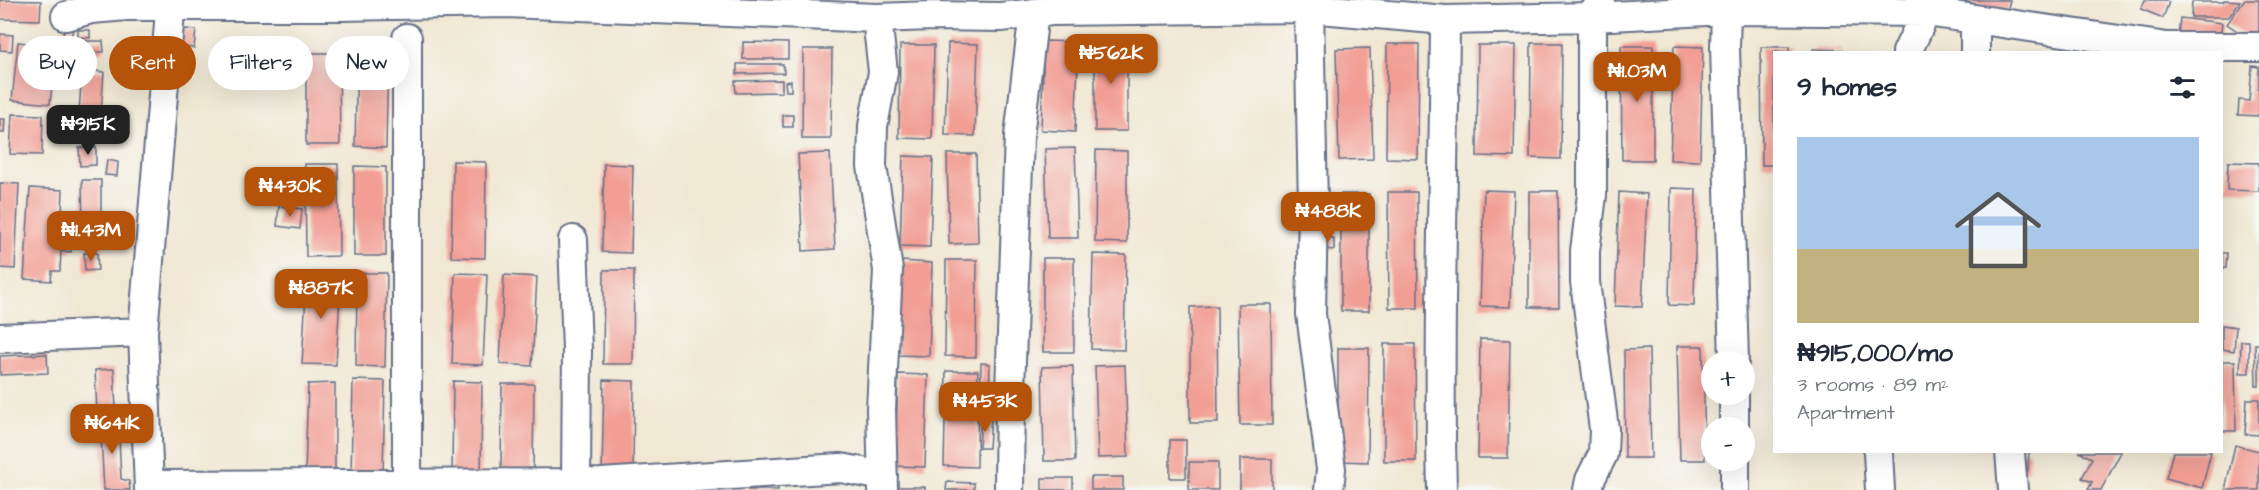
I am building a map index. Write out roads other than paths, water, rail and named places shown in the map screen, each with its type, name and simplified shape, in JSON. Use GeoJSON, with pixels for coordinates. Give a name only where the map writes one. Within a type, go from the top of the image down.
{"type":"FeatureCollection","features":[{"type":"Feature","properties":{"kind":"street"},"geometry":{"type":"LineString","coordinates":[[66,16],[91,9],[171,3],[421,2],[772,7],[877,18],[1001,17],[1050,11],[1309,8],[1445,20],[1596,9],[1926,12],[2167,47],[2259,47]]}},
{"type":"Feature","properties":{"kind":"street"},"geometry":{"type":"LineString","coordinates":[[171,3],[143,332],[149,488],[576,483],[841,468],[883,483],[881,409],[888,270],[872,166],[873,126],[883,72],[877,18]]}},
{"type":"Feature","properties":{"kind":"street"},"geometry":{"type":"LineString","coordinates":[[1309,8],[1313,207],[1311,314],[1331,469],[1329,490]]}},
{"type":"Feature","properties":{"kind":"street"},"geometry":{"type":"LineString","coordinates":[[1588,490],[1590,480],[1603,454],[1604,429],[1585,282],[1585,251],[1592,195],[1596,9]]}},
{"type":"Feature","properties":{"kind":"street"},"geometry":{"type":"LineString","coordinates":[[1726,10],[1725,47],[1734,351]]}},
{"type":"Feature","properties":{"kind":"street"},"geometry":{"type":"LineString","coordinates":[[1907,51],[1926,12]]}},
{"type":"Feature","properties":{"kind":"street"},"geometry":{"type":"LineString","coordinates":[[1009,490],[1010,379],[1019,136],[1034,13]]}},
{"type":"Feature","properties":{"kind":"street"},"geometry":{"type":"LineString","coordinates":[[1975,19],[1975,51]]}},
{"type":"Feature","properties":{"kind":"street"},"geometry":{"type":"LineString","coordinates":[[1442,490],[1439,379],[1444,190],[1445,20]]}},
{"type":"Feature","properties":{"kind":"street"},"geometry":{"type":"LineString","coordinates":[[408,90],[416,486]]}},
{"type":"Feature","properties":{"kind":"street"},"geometry":{"type":"LineString","coordinates":[[573,240],[577,350],[576,483]]}},
{"type":"Feature","properties":{"kind":"street"},"geometry":{"type":"LineString","coordinates":[[0,338],[143,332]]}},
{"type":"Feature","properties":{"kind":"street"},"geometry":{"type":"LineString","coordinates":[[1878,453],[1880,490]]}},
{"type":"Feature","properties":{"kind":"street"},"geometry":{"type":"LineString","coordinates":[[2010,453],[2013,490]]}},
{"type":"Feature","properties":{"kind":"street"},"geometry":{"type":"LineString","coordinates":[[1735,471],[1735,490]]}}]}
